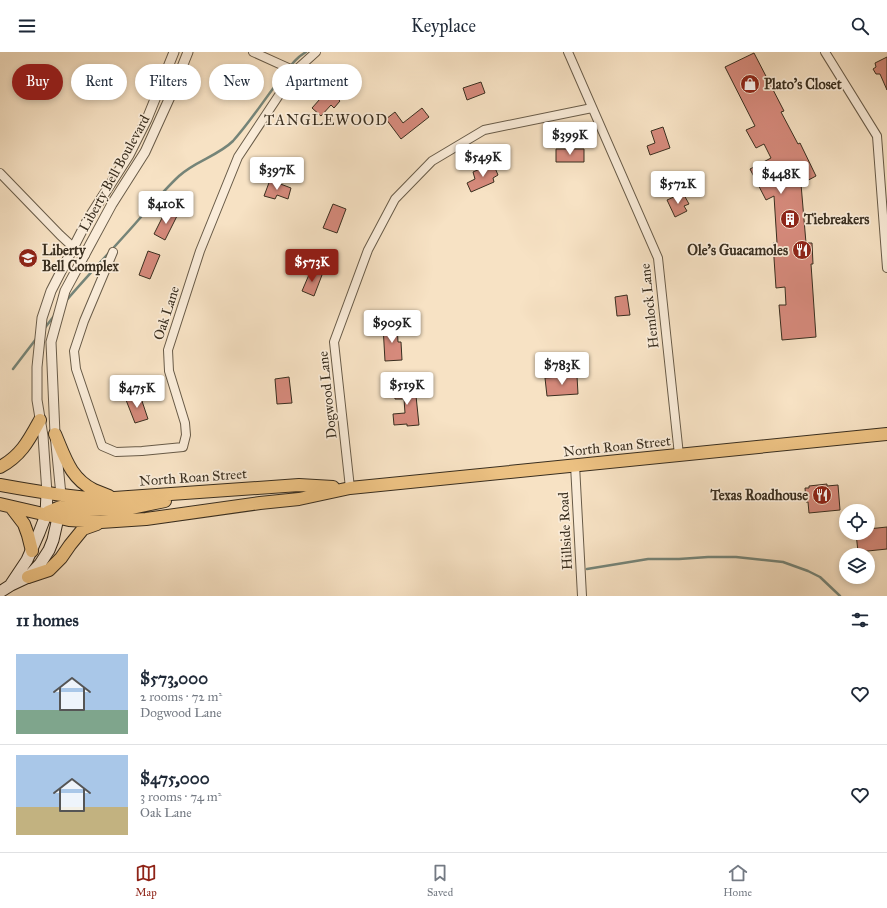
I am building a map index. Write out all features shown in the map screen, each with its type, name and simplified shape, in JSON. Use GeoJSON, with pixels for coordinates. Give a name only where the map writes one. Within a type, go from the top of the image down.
{"type":"FeatureCollection","features":[{"type":"Feature","properties":{"kind":"main road"},"geometry":{"type":"LineString","coordinates":[[0,467],[9,462],[26,445],[40,420]]}},
{"type":"Feature","properties":{"kind":"main road"},"geometry":{"type":"LineString","coordinates":[[55,434],[71,470],[78,478],[85,485],[94,490],[114,497]]}},
{"type":"Feature","properties":{"kind":"main road","name":"North Roan Street"},"geometry":{"type":"LineString","coordinates":[[59,512],[74,521],[101,522],[146,519],[254,503],[299,499],[350,488],[887,434]]}},
{"type":"Feature","properties":{"kind":"main road","name":"North Roan Street"},"geometry":{"type":"LineString","coordinates":[[0,485],[61,495],[100,499],[299,485],[350,488]]}},
{"type":"Feature","properties":{"kind":"main road"},"geometry":{"type":"LineString","coordinates":[[11,585],[32,551],[46,515],[47,493]]}},
{"type":"Feature","properties":{"kind":"main road"},"geometry":{"type":"LineString","coordinates":[[6,506],[46,515],[59,512],[126,509],[162,502],[185,493]]}},
{"type":"Feature","properties":{"kind":"main road"},"geometry":{"type":"LineString","coordinates":[[28,577],[40,564],[49,550],[53,540],[61,495]]}},
{"type":"Feature","properties":{"kind":"main road"},"geometry":{"type":"LineString","coordinates":[[6,506],[24,524],[32,551]]}},
{"type":"Feature","properties":{"kind":"main road"},"geometry":{"type":"LineString","coordinates":[[0,592],[28,577],[49,570],[61,558],[83,529],[101,522]]}},
{"type":"Feature","properties":{"kind":"street","name":"Liberty Bell Boulevard"},"geometry":{"type":"LineString","coordinates":[[47,493],[43,436],[37,400],[37,367],[42,318],[51,291],[87,221],[127,158],[147,119],[174,52]]}},
{"type":"Feature","properties":{"kind":"street","name":"Liberty Bell Boulevard"},"geometry":{"type":"LineString","coordinates":[[61,495],[55,434],[51,342],[65,291],[112,204],[145,152],[170,97],[188,52]]}},
{"type":"Feature","properties":{"kind":"street"},"geometry":{"type":"LineString","coordinates":[[253,52],[280,64]]}},
{"type":"Feature","properties":{"kind":"street","name":"Oak Lane"},"geometry":{"type":"LineString","coordinates":[[303,64],[316,52]]}},
{"type":"Feature","properties":{"kind":"street","name":"Hemlock Lane"},"geometry":{"type":"LineString","coordinates":[[568,52],[658,258],[678,455]]}},
{"type":"Feature","properties":{"kind":"street"},"geometry":{"type":"LineString","coordinates":[[825,52],[876,136],[887,268]]}},
{"type":"Feature","properties":{"kind":"street","name":"Oak Lane"},"geometry":{"type":"LineString","coordinates":[[113,252],[84,321],[74,351],[76,369],[97,434],[102,446],[116,452],[183,447],[186,435],[185,423],[169,371],[168,350],[200,251],[238,158],[276,100]]}},
{"type":"Feature","properties":{"kind":"street","name":"Dogwood Lane"},"geometry":{"type":"LineString","coordinates":[[350,488],[334,342],[368,250],[395,199],[432,161],[484,130],[592,108]]}},
{"type":"Feature","properties":{"kind":"street"},"geometry":{"type":"LineString","coordinates":[[127,158],[137,165]]}},
{"type":"Feature","properties":{"kind":"street"},"geometry":{"type":"LineString","coordinates":[[0,173],[74,248],[85,255]]}},
{"type":"Feature","properties":{"kind":"street","name":"Hillside Road"},"geometry":{"type":"LineString","coordinates":[[575,465],[582,596]]}},
{"type":"Feature","properties":{"kind":"building"},"geometry":{"type":"Polygon","coordinates":[[[754,53],[784,111],[781,112],[798,144],[800,143],[816,176],[801,184],[806,243],[812,243],[813,264],[811,264],[816,337],[782,340],[779,305],[786,305],[785,287],[776,288],[773,243],[777,243],[774,196],[766,200],[750,169],[771,158],[764,144],[756,148],[746,130],[755,126],[725,67],[754,53]]]}},
{"type":"Feature","properties":{"kind":"building"},"geometry":{"type":"Polygon","coordinates":[[[887,57],[887,90],[880,74],[876,74],[873,69],[876,67],[875,63],[887,57]]]}},
{"type":"Feature","properties":{"kind":"building"},"geometry":{"type":"Polygon","coordinates":[[[481,82],[485,93],[467,100],[463,88],[481,82]]]}},
{"type":"Feature","properties":{"kind":"building"},"geometry":{"type":"Polygon","coordinates":[[[319,100],[340,101],[334,108],[331,105],[321,116],[312,108],[319,100]]]}},
{"type":"Feature","properties":{"kind":"building"},"geometry":{"type":"Polygon","coordinates":[[[422,108],[429,117],[401,139],[386,119],[395,112],[403,123],[422,108]]]}},
{"type":"Feature","properties":{"kind":"building"},"geometry":{"type":"Polygon","coordinates":[[[663,127],[670,148],[650,155],[647,146],[655,143],[651,131],[663,127]]]}},
{"type":"Feature","properties":{"kind":"building"},"geometry":{"type":"Polygon","coordinates":[[[556,149],[584,149],[584,162],[556,162],[556,149]]]}},
{"type":"Feature","properties":{"kind":"building"},"geometry":{"type":"Polygon","coordinates":[[[493,163],[498,175],[493,178],[494,182],[471,192],[467,183],[475,179],[473,172],[493,163]]]}},
{"type":"Feature","properties":{"kind":"building"},"geometry":{"type":"Polygon","coordinates":[[[270,180],[291,188],[288,199],[277,195],[275,199],[264,196],[270,180]]]}},
{"type":"Feature","properties":{"kind":"building"},"geometry":{"type":"Polygon","coordinates":[[[683,193],[689,204],[684,206],[687,211],[675,217],[667,200],[683,193]]]}},
{"type":"Feature","properties":{"kind":"building"},"geometry":{"type":"Polygon","coordinates":[[[333,204],[346,209],[337,233],[323,228],[333,204]]]}},
{"type":"Feature","properties":{"kind":"building"},"geometry":{"type":"Polygon","coordinates":[[[166,210],[177,216],[165,240],[154,234],[166,210]]]}},
{"type":"Feature","properties":{"kind":"building"},"geometry":{"type":"Polygon","coordinates":[[[148,251],[160,255],[150,279],[139,275],[148,251]]]}},
{"type":"Feature","properties":{"kind":"building"},"geometry":{"type":"Polygon","coordinates":[[[311,270],[322,275],[314,296],[302,291],[311,270]]]}},
{"type":"Feature","properties":{"kind":"building"},"geometry":{"type":"Polygon","coordinates":[[[627,295],[630,315],[617,316],[615,297],[627,295]]]}},
{"type":"Feature","properties":{"kind":"building"},"geometry":{"type":"Polygon","coordinates":[[[397,325],[398,342],[401,342],[402,360],[385,361],[383,326],[397,325]]]}},
{"type":"Feature","properties":{"kind":"building"},"geometry":{"type":"Polygon","coordinates":[[[577,376],[578,394],[547,396],[545,378],[577,376]]]}},
{"type":"Feature","properties":{"kind":"building"},"geometry":{"type":"Polygon","coordinates":[[[289,377],[292,403],[277,404],[275,379],[289,377]]]}},
{"type":"Feature","properties":{"kind":"building"},"geometry":{"type":"Polygon","coordinates":[[[415,386],[419,425],[394,425],[393,414],[405,413],[404,399],[395,399],[394,387],[415,386]]]}},
{"type":"Feature","properties":{"kind":"building"},"geometry":{"type":"Polygon","coordinates":[[[140,395],[148,419],[135,423],[126,400],[140,395]]]}},
{"type":"Feature","properties":{"kind":"building","name":"Texas Roadhouse"},"geometry":{"type":"Polygon","coordinates":[[[827,484],[827,486],[838,485],[839,510],[809,513],[808,502],[806,502],[805,488],[809,488],[809,486],[827,484]]]}},
{"type":"Feature","properties":{"kind":"building"},"geometry":{"type":"Polygon","coordinates":[[[887,527],[887,549],[875,550],[875,548],[858,548],[857,540],[875,540],[875,528],[887,527]]]}},
{"type":"Feature","properties":{"kind":"waterway"},"geometry":{"type":"LineString","coordinates":[[65,302],[179,176],[192,166],[220,151],[233,141],[247,125],[278,81],[292,64],[306,52]]}},
{"type":"Feature","properties":{"kind":"waterway"},"geometry":{"type":"LineString","coordinates":[[44,329],[54,316]]}},
{"type":"Feature","properties":{"kind":"waterway"},"geometry":{"type":"LineString","coordinates":[[13,369],[36,339]]}},
{"type":"Feature","properties":{"kind":"waterway"},"geometry":{"type":"LineString","coordinates":[[587,569],[648,559],[736,557],[783,562],[820,577],[840,596]]}},
{"type":"Feature","properties":{"kind":"place","name":"Plato's Closet"},"geometry":{"type":"Point","coordinates":[750,84]}},
{"type":"Feature","properties":{"kind":"place","name":"Tiebreakers"},"geometry":{"type":"Point","coordinates":[790,219]}},
{"type":"Feature","properties":{"kind":"place","name":"Ole's Guacamoles"},"geometry":{"type":"Point","coordinates":[802,250]}},
{"type":"Feature","properties":{"kind":"place","name":"Liberty Bell Complex"},"geometry":{"type":"Point","coordinates":[28,258]}},
{"type":"Feature","properties":{"kind":"place","name":"Texas Roadhouse"},"geometry":{"type":"Point","coordinates":[822,495]}},
{"type":"Feature","properties":{"kind":"district","name":"TANGLEWOOD"},"geometry":{"type":"Point","coordinates":[326,120]}}]}
